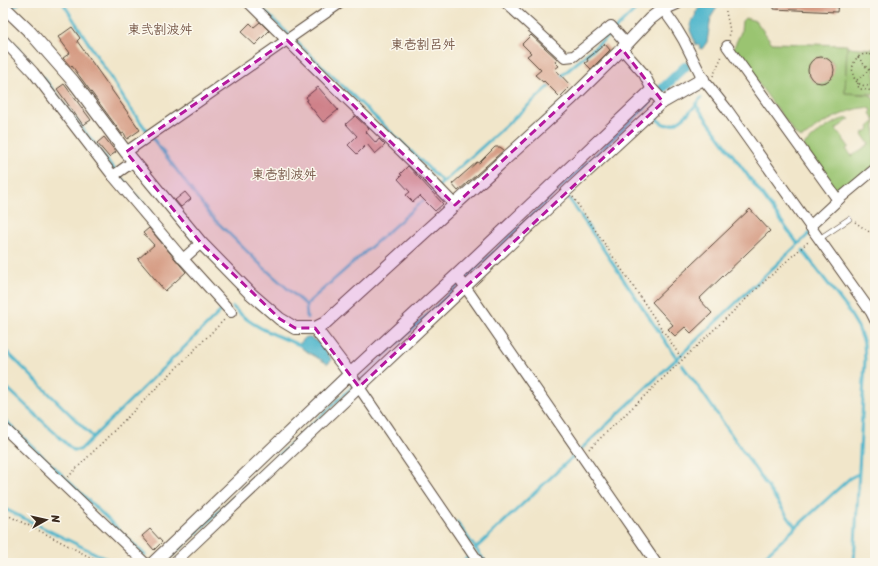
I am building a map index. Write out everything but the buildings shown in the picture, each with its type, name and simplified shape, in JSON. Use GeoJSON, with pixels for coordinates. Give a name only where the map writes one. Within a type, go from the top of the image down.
{"type":"FeatureCollection","features":[{"type":"Feature","properties":{"kind":"street"},"geometry":{"type":"LineString","coordinates":[[249,3],[290,38],[349,101],[455,205]]}},
{"type":"Feature","properties":{"kind":"street"},"geometry":{"type":"LineString","coordinates":[[116,174],[151,135],[340,3]]}},
{"type":"Feature","properties":{"kind":"street"},"geometry":{"type":"LineString","coordinates":[[506,3],[565,57],[574,56],[611,26],[644,74],[652,90],[663,102]]}},
{"type":"Feature","properties":{"kind":"street"},"geometry":{"type":"LineString","coordinates":[[6,7],[74,81],[130,157],[201,243],[250,293],[280,319],[296,328],[315,328],[325,324],[572,98],[662,6],[677,3]]}},
{"type":"Feature","properties":{"kind":"street"},"geometry":{"type":"LineString","coordinates":[[662,6],[675,26],[703,79],[726,108],[871,312],[875,320]]}},
{"type":"Feature","properties":{"kind":"street"},"geometry":{"type":"LineString","coordinates":[[3,40],[33,72],[228,308]]}},
{"type":"Feature","properties":{"kind":"street"},"geometry":{"type":"LineString","coordinates":[[727,46],[838,200]]}},
{"type":"Feature","properties":{"kind":"street"},"geometry":{"type":"LineString","coordinates":[[564,184],[663,102],[703,79]]}},
{"type":"Feature","properties":{"kind":"street"},"geometry":{"type":"LineString","coordinates":[[153,563],[462,284],[564,184],[652,90]]}},
{"type":"Feature","properties":{"kind":"street"},"geometry":{"type":"LineString","coordinates":[[810,226],[875,169]]}},
{"type":"Feature","properties":{"kind":"street"},"geometry":{"type":"LineString","coordinates":[[186,257],[201,243]]}},
{"type":"Feature","properties":{"kind":"street"},"geometry":{"type":"LineString","coordinates":[[462,284],[656,563]]}},
{"type":"Feature","properties":{"kind":"street"},"geometry":{"type":"LineString","coordinates":[[315,328],[355,382],[479,563]]}},
{"type":"Feature","properties":{"kind":"street"},"geometry":{"type":"LineString","coordinates":[[174,563],[355,382]]}},
{"type":"Feature","properties":{"kind":"street"},"geometry":{"type":"LineString","coordinates":[[3,427],[145,563]]}},
{"type":"Feature","properties":{"kind":"lane"},"geometry":{"type":"LineString","coordinates":[[818,237],[849,218]]}},
{"type":"Feature","properties":{"kind":"path"},"geometry":{"type":"LineString","coordinates":[[875,56],[866,54],[858,57],[853,64],[852,69],[852,73],[860,89],[875,91]]}},
{"type":"Feature","properties":{"kind":"path"},"geometry":{"type":"LineString","coordinates":[[858,57],[875,78]]}},
{"type":"Feature","properties":{"kind":"path"},"geometry":{"type":"LineString","coordinates":[[857,82],[875,65]]}},
{"type":"Feature","properties":{"kind":"path"},"geometry":{"type":"LineString","coordinates":[[857,82],[864,86],[875,84]]}},
{"type":"Feature","properties":{"kind":"path"},"geometry":{"type":"LineString","coordinates":[[564,184],[682,358]]}},
{"type":"Feature","properties":{"kind":"path"},"geometry":{"type":"LineString","coordinates":[[849,218],[875,236]]}},
{"type":"Feature","properties":{"kind":"path"},"geometry":{"type":"LineString","coordinates":[[580,453],[766,280],[818,237]]}},
{"type":"Feature","properties":{"kind":"path"},"geometry":{"type":"LineString","coordinates":[[67,477],[228,308]]}},
{"type":"Feature","properties":{"kind":"path"},"geometry":{"type":"LineString","coordinates":[[3,513],[101,563]]}},
{"type":"Feature","properties":{"kind":"highlighted area"},"geometry":{"type":"Polygon","coordinates":[[[287,40],[455,205],[622,49],[663,102],[359,387],[315,328],[295,328],[280,319],[201,243],[126,152],[287,40]]]}},
{"type":"Feature","properties":{"kind":"green space"},"geometry":{"type":"Polygon","coordinates":[[[745,18],[756,21],[772,43],[847,45],[845,93],[871,95],[875,101],[875,121],[870,113],[872,111],[871,109],[860,108],[845,113],[818,126],[805,136],[797,136],[733,49],[741,32],[742,21],[745,18]],[[818,57],[812,61],[808,70],[808,74],[812,80],[819,84],[830,80],[833,74],[834,68],[832,62],[827,58],[818,57]]]}},
{"type":"Feature","properties":{"kind":"green space"},"geometry":{"type":"Polygon","coordinates":[[[847,47],[875,49],[875,94],[845,93],[847,47]]]}},
{"type":"Feature","properties":{"kind":"green space"},"geometry":{"type":"Polygon","coordinates":[[[850,119],[836,129],[849,147],[846,149],[852,156],[869,144],[862,134],[869,129],[868,127],[875,121],[875,165],[839,195],[803,146],[818,133],[832,124],[839,120],[850,119]]]}},
{"type":"Feature","properties":{"kind":"water"},"geometry":{"type":"Polygon","coordinates":[[[702,3],[720,3],[711,17],[707,42],[702,49],[699,48],[700,46],[697,44],[696,45],[690,30],[692,19],[693,20],[696,14],[695,13],[702,3]]]}},
{"type":"Feature","properties":{"kind":"water"},"geometry":{"type":"Polygon","coordinates":[[[306,337],[315,340],[324,349],[332,360],[328,364],[301,348],[300,343],[306,337]]]}},
{"type":"Feature","properties":{"kind":"waterway"},"geometry":{"type":"LineString","coordinates":[[13,7],[19,3]]}},
{"type":"Feature","properties":{"kind":"waterway"},"geometry":{"type":"LineString","coordinates":[[63,3],[130,108],[211,216],[263,267],[306,305]]}},
{"type":"Feature","properties":{"kind":"waterway"},"geometry":{"type":"LineString","coordinates":[[256,3],[443,182]]}},
{"type":"Feature","properties":{"kind":"waterway"},"geometry":{"type":"LineString","coordinates":[[559,78],[607,37],[641,4]]}},
{"type":"Feature","properties":{"kind":"waterway"},"geometry":{"type":"LineString","coordinates":[[3,33],[31,62]]}},
{"type":"Feature","properties":{"kind":"waterway"},"geometry":{"type":"LineString","coordinates":[[663,88],[685,67]]}},
{"type":"Feature","properties":{"kind":"waterway"},"geometry":{"type":"LineString","coordinates":[[43,77],[109,163],[150,212]]}},
{"type":"Feature","properties":{"kind":"waterway"},"geometry":{"type":"LineString","coordinates":[[430,194],[552,84]]}},
{"type":"Feature","properties":{"kind":"waterway"},"geometry":{"type":"LineString","coordinates":[[651,114],[659,121],[669,125],[685,116],[695,107],[701,98]]}},
{"type":"Feature","properties":{"kind":"waterway"},"geometry":{"type":"LineString","coordinates":[[358,381],[651,102]]}},
{"type":"Feature","properties":{"kind":"waterway"},"geometry":{"type":"LineString","coordinates":[[696,105],[798,244]]}},
{"type":"Feature","properties":{"kind":"waterway"},"geometry":{"type":"LineString","coordinates":[[568,197],[678,360]]}},
{"type":"Feature","properties":{"kind":"waterway"},"geometry":{"type":"LineString","coordinates":[[307,318],[306,305],[426,198]]}},
{"type":"Feature","properties":{"kind":"waterway"},"geometry":{"type":"LineString","coordinates":[[475,549],[810,233]]}},
{"type":"Feature","properties":{"kind":"waterway"},"geometry":{"type":"LineString","coordinates":[[803,251],[846,307],[858,327],[864,343],[865,360],[854,563]]}},
{"type":"Feature","properties":{"kind":"waterway"},"geometry":{"type":"LineString","coordinates":[[3,384],[73,450],[80,450],[225,307]]}},
{"type":"Feature","properties":{"kind":"waterway"},"geometry":{"type":"LineString","coordinates":[[233,307],[248,320],[274,335],[302,346],[304,345]]}},
{"type":"Feature","properties":{"kind":"waterway"},"geometry":{"type":"LineString","coordinates":[[3,348],[93,437]]}},
{"type":"Feature","properties":{"kind":"waterway"},"geometry":{"type":"LineString","coordinates":[[682,365],[795,527]]}},
{"type":"Feature","properties":{"kind":"waterway"},"geometry":{"type":"LineString","coordinates":[[164,563],[354,385]]}},
{"type":"Feature","properties":{"kind":"waterway"},"geometry":{"type":"LineString","coordinates":[[3,418],[145,555]]}},
{"type":"Feature","properties":{"kind":"waterway"},"geometry":{"type":"LineString","coordinates":[[757,563],[850,478],[858,474]]}},
{"type":"Feature","properties":{"kind":"waterway"},"geometry":{"type":"LineString","coordinates":[[3,508],[115,563]]}},
{"type":"Feature","properties":{"kind":"waterway"},"geometry":{"type":"LineString","coordinates":[[457,522],[486,563]]}},
{"type":"Feature","properties":{"kind":"waterway"},"geometry":{"type":"LineString","coordinates":[[461,563],[469,556]]}},
{"type":"Feature","properties":{"kind":"district","name":"東弐割波舛"},"geometry":{"type":"Point","coordinates":[160,29]}},
{"type":"Feature","properties":{"kind":"district","name":"東壱割呂舛"},"geometry":{"type":"Point","coordinates":[423,44]}},
{"type":"Feature","properties":{"kind":"district","name":"東壱割波舛"},"geometry":{"type":"Point","coordinates":[284,174]}}]}
